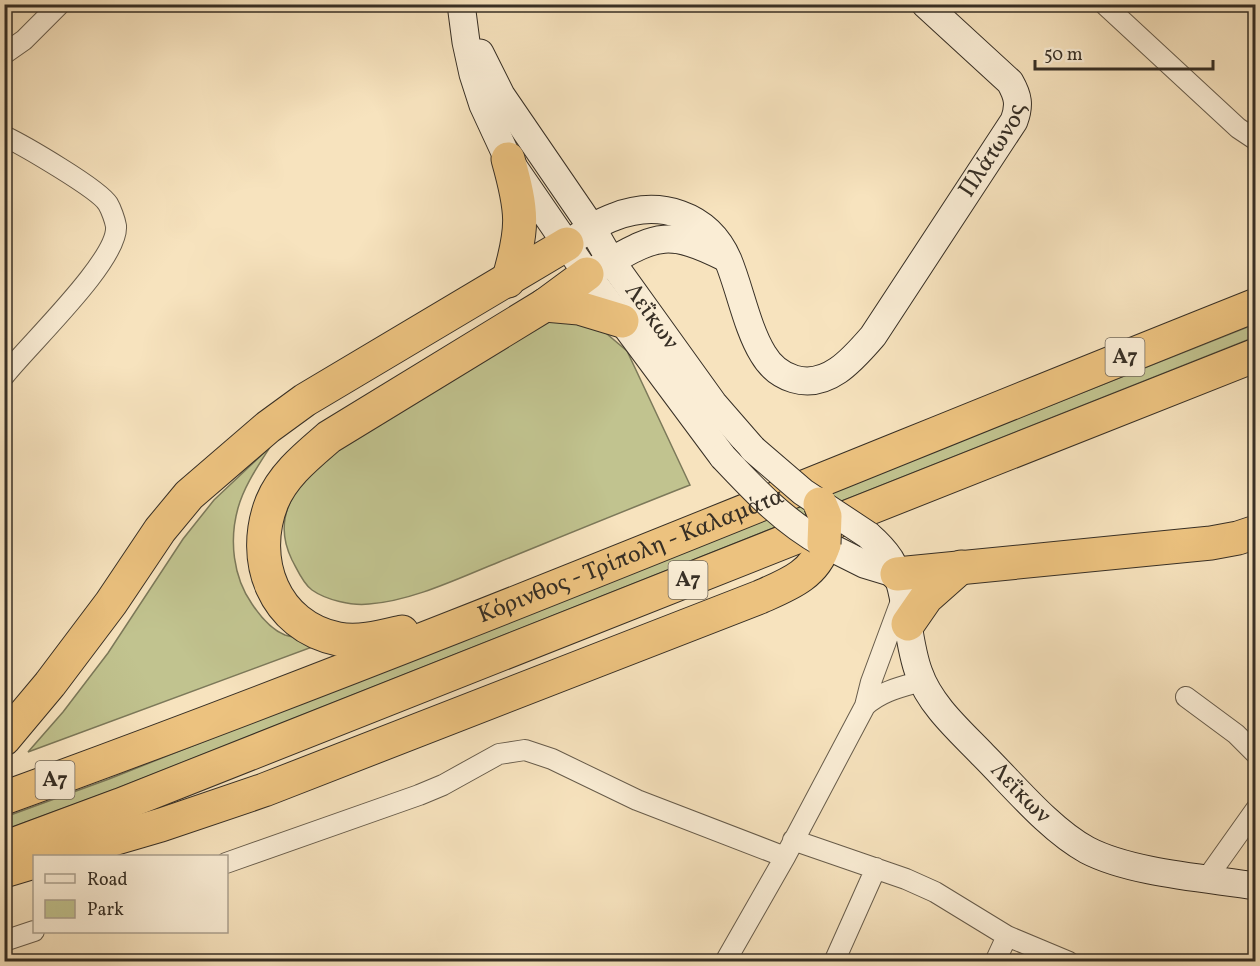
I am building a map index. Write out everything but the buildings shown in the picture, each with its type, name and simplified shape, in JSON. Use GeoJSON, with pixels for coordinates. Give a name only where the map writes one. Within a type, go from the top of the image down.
{"type":"FeatureCollection","features":[{"type":"Feature","properties":{"kind":"highway"},"geometry":{"type":"LineString","coordinates":[[508,159],[519,196],[520,222],[518,248],[508,281]]}},
{"type":"Feature","properties":{"kind":"highway"},"geometry":{"type":"LineString","coordinates":[[4,739],[50,684],[111,603],[160,530],[189,495],[268,427],[305,400],[508,281],[579,236]]}},
{"type":"Feature","properties":{"kind":"highway"},"geometry":{"type":"LineString","coordinates":[[554,589],[377,638],[340,639],[303,626],[275,597],[266,572],[263,549],[265,526],[272,501],[285,478],[329,437],[545,305],[599,267]]}},
{"type":"Feature","properties":{"kind":"highway"},"geometry":{"type":"LineString","coordinates":[[545,305],[579,308],[622,321]]}},
{"type":"Feature","properties":{"kind":"highway","name":"Κόρινθος - Τρίπολη - Καλαμάτα"},"geometry":{"type":"LineString","coordinates":[[4,798],[105,762],[554,589],[995,408],[1256,305]]}},
{"type":"Feature","properties":{"kind":"highway","name":"Κόρινθος - Τρίπολη - Καλαμάτα"},"geometry":{"type":"LineString","coordinates":[[4,848],[131,801],[1256,355]]}},
{"type":"Feature","properties":{"kind":"highway"},"geometry":{"type":"LineString","coordinates":[[57,855],[161,825],[264,790],[796,581],[813,567],[821,555],[824,544],[825,516],[820,504]]}},
{"type":"Feature","properties":{"kind":"highway"},"geometry":{"type":"LineString","coordinates":[[902,598],[961,567],[1211,543],[1256,532]]}},
{"type":"Feature","properties":{"kind":"highway"},"geometry":{"type":"LineString","coordinates":[[902,598],[927,598],[961,567]]}},
{"type":"Feature","properties":{"kind":"highway"},"geometry":{"type":"LineString","coordinates":[[4,872],[33,862]]}},
{"type":"Feature","properties":{"kind":"street"},"geometry":{"type":"LineString","coordinates":[[4,54],[24,40],[60,4]]}},
{"type":"Feature","properties":{"kind":"street","name":"Πλάτωνος"},"geometry":{"type":"LineString","coordinates":[[579,236],[613,217],[633,211],[653,208],[674,211],[692,218],[709,231],[727,258],[763,354],[775,369],[803,382],[818,381],[835,373],[851,360],[873,336],[1014,121],[1018,109],[1017,94],[1010,82],[925,4]]}},
{"type":"Feature","properties":{"kind":"street"},"geometry":{"type":"LineString","coordinates":[[1104,4],[1238,128],[1256,140]]}},
{"type":"Feature","properties":{"kind":"street","name":"Λεΐκων"},"geometry":{"type":"LineString","coordinates":[[462,8],[465,42],[472,74],[483,105],[508,159],[579,236]]}},
{"type":"Feature","properties":{"kind":"street","name":"Λεΐκων"},"geometry":{"type":"LineString","coordinates":[[462,8],[474,40],[501,95],[579,236],[599,267],[753,449],[782,476],[868,535],[889,558],[902,598],[915,660],[922,681],[955,726],[1041,814],[1088,851],[1134,867],[1256,886]]}},
{"type":"Feature","properties":{"kind":"street"},"geometry":{"type":"LineString","coordinates":[[4,136],[21,143],[91,189],[108,203],[116,227],[107,255],[83,288],[4,376]]}},
{"type":"Feature","properties":{"kind":"street"},"geometry":{"type":"LineString","coordinates":[[599,267],[633,248],[672,237],[699,245],[727,258]]}},
{"type":"Feature","properties":{"kind":"street","name":"Λεΐκων"},"geometry":{"type":"LineString","coordinates":[[599,267],[622,321],[723,457],[785,519],[824,544],[864,564],[902,598]]}},
{"type":"Feature","properties":{"kind":"street"},"geometry":{"type":"LineString","coordinates":[[725,962],[789,849],[865,706],[871,682],[902,598]]}},
{"type":"Feature","properties":{"kind":"street"},"geometry":{"type":"LineString","coordinates":[[865,706],[874,697],[889,690],[922,681]]}},
{"type":"Feature","properties":{"kind":"street"},"geometry":{"type":"LineString","coordinates":[[1186,697],[1236,734],[1256,754]]}},
{"type":"Feature","properties":{"kind":"street"},"geometry":{"type":"LineString","coordinates":[[228,862],[419,795],[443,785],[499,754],[525,750],[552,759],[637,800],[789,849],[876,868],[935,892],[1007,936],[1069,962]]}},
{"type":"Feature","properties":{"kind":"street"},"geometry":{"type":"LineString","coordinates":[[1207,878],[1256,809]]}},
{"type":"Feature","properties":{"kind":"street"},"geometry":{"type":"LineString","coordinates":[[834,962],[876,868]]}},
{"type":"Feature","properties":{"kind":"street"},"geometry":{"type":"LineString","coordinates":[[4,941],[33,931]]}},
{"type":"Feature","properties":{"kind":"street"},"geometry":{"type":"LineString","coordinates":[[995,962],[1007,936]]}},
{"type":"Feature","properties":{"kind":"green space"},"geometry":{"type":"Polygon","coordinates":[[[550,319],[601,329],[627,351],[690,485],[418,594],[385,602],[355,604],[339,602],[318,594],[309,587],[292,560],[284,532],[288,507],[318,461],[550,319]]]}},
{"type":"Feature","properties":{"kind":"green space"},"geometry":{"type":"Polygon","coordinates":[[[1255,324],[1255,337],[116,789],[5,830],[5,817],[109,779],[1255,324]]]}},
{"type":"Feature","properties":{"kind":"green space"},"geometry":{"type":"Polygon","coordinates":[[[270,447],[252,476],[238,508],[233,545],[237,570],[255,609],[275,630],[290,636],[331,640],[28,752],[63,712],[108,653],[183,539],[214,500],[270,447]]]}}]}
